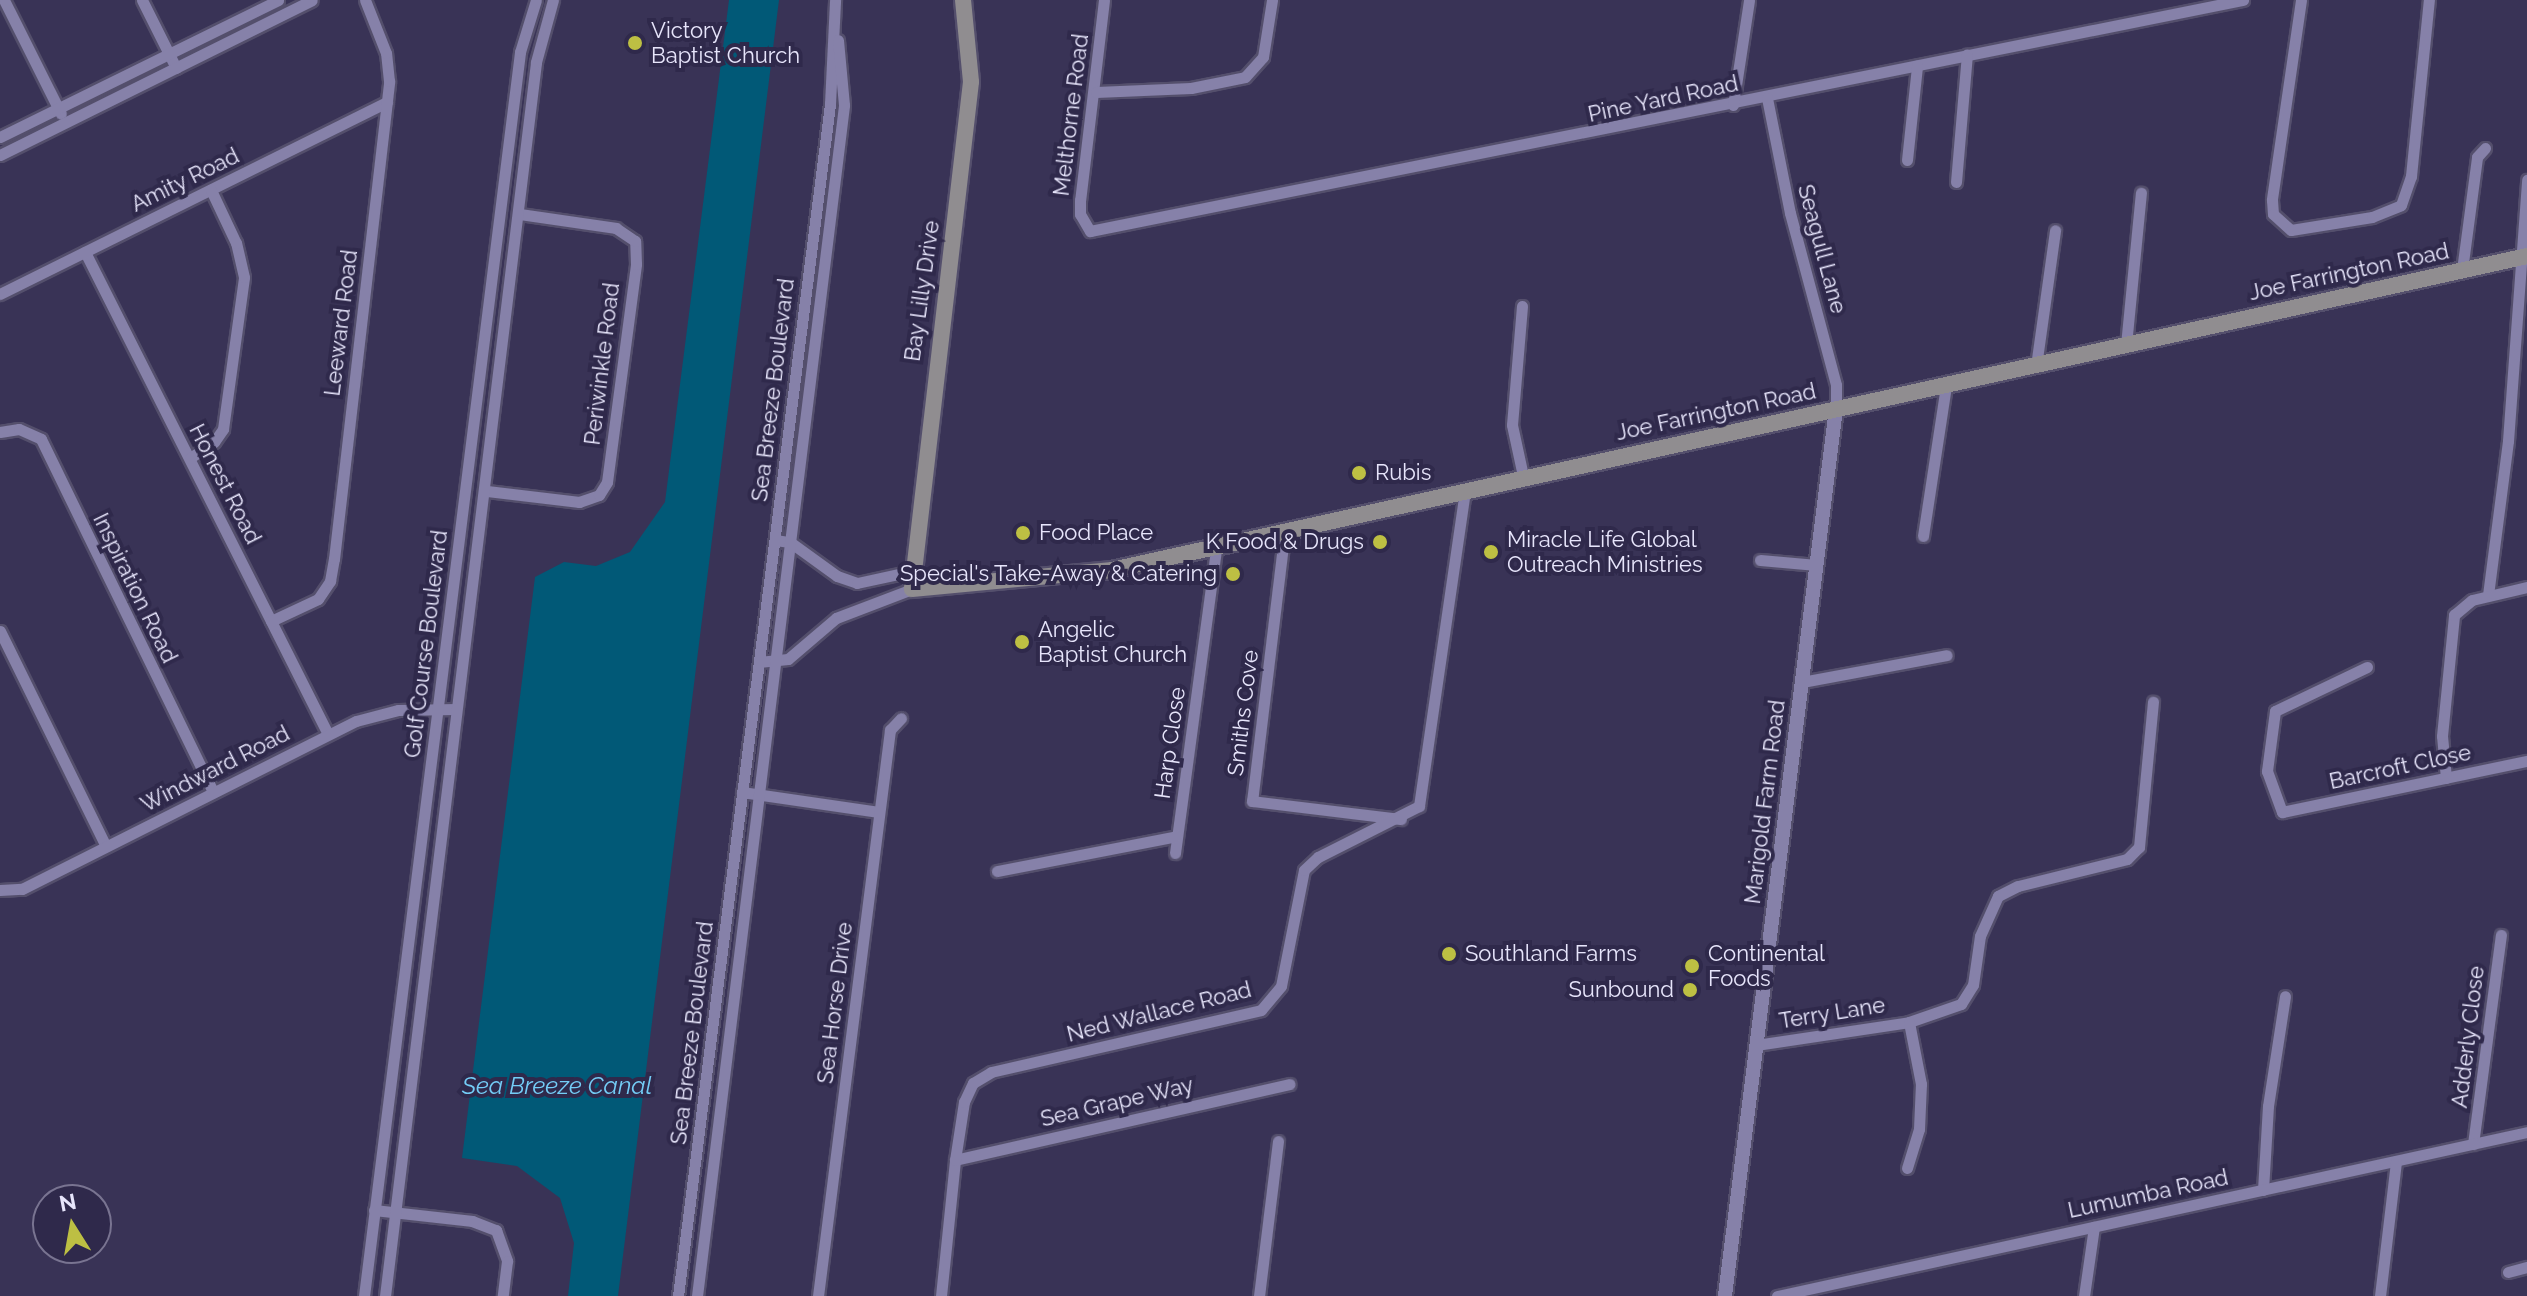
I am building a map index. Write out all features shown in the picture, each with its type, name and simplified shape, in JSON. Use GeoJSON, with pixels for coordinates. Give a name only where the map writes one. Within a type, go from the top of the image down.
{"type":"FeatureCollection","features":[{"type":"Feature","properties":{"kind":"main road","name":"Bay Lilly Drive"},"geometry":{"type":"LineString","coordinates":[[912,589],[971,82],[963,0]]}},
{"type":"Feature","properties":{"kind":"main road","name":"Joe Farrington Road"},"geometry":{"type":"LineString","coordinates":[[912,589],[1077,575],[2525,256]]}},
{"type":"Feature","properties":{"kind":"street"},"geometry":{"type":"LineString","coordinates":[[4,0],[65,123]]}},
{"type":"Feature","properties":{"kind":"street"},"geometry":{"type":"LineString","coordinates":[[142,0],[176,68]]}},
{"type":"Feature","properties":{"kind":"street"},"geometry":{"type":"LineString","coordinates":[[0,137],[278,0]]}},
{"type":"Feature","properties":{"kind":"street"},"geometry":{"type":"LineString","coordinates":[[0,155],[312,0]]}},
{"type":"Feature","properties":{"kind":"street","name":"Leeward Road"},"geometry":{"type":"LineString","coordinates":[[271,621],[318,599],[330,581],[387,102],[386,53],[365,0]]}},
{"type":"Feature","properties":{"kind":"street","name":"Golf Course Boulevard"},"geometry":{"type":"LineString","coordinates":[[364,1296],[520,52],[536,0]]}},
{"type":"Feature","properties":{"kind":"street","name":"Golf Course Boulevard"},"geometry":{"type":"LineString","coordinates":[[385,1296],[456,709],[487,491],[536,62],[553,0]]}},
{"type":"Feature","properties":{"kind":"street"},"geometry":{"type":"LineString","coordinates":[[835,0],[835,15]]}},
{"type":"Feature","properties":{"kind":"street","name":"Melthorne Road"},"geometry":{"type":"LineString","coordinates":[[1090,231],[1080,214],[1080,200],[1096,92],[1104,0]]}},
{"type":"Feature","properties":{"kind":"street"},"geometry":{"type":"LineString","coordinates":[[1096,92],[1191,88],[1245,77],[1263,57],[1272,0]]}},
{"type":"Feature","properties":{"kind":"street"},"geometry":{"type":"LineString","coordinates":[[1733,105],[1749,0]]}},
{"type":"Feature","properties":{"kind":"street","name":"Pine Yard Road"},"geometry":{"type":"LineString","coordinates":[[1090,231],[1733,105],[1967,54],[2243,0]]}},
{"type":"Feature","properties":{"kind":"street"},"geometry":{"type":"LineString","coordinates":[[2301,0],[2272,200],[2273,214],[2291,230],[2372,217],[2401,205],[2411,176],[2429,0]]}},
{"type":"Feature","properties":{"kind":"street","name":"Sea Breeze Boulevard"},"geometry":{"type":"LineString","coordinates":[[678,1296],[830,104],[835,15]]}},
{"type":"Feature","properties":{"kind":"street","name":"Sea Breeze Boulevard"},"geometry":{"type":"LineString","coordinates":[[697,1296],[844,105],[835,15]]}},
{"type":"Feature","properties":{"kind":"street"},"geometry":{"type":"LineString","coordinates":[[1956,182],[1967,54]]}},
{"type":"Feature","properties":{"kind":"street"},"geometry":{"type":"LineString","coordinates":[[1907,160],[1917,66]]}},
{"type":"Feature","properties":{"kind":"street","name":"Seagull Lane"},"geometry":{"type":"LineString","coordinates":[[1767,98],[1790,213],[1836,385],[1836,409]]}},
{"type":"Feature","properties":{"kind":"street","name":"Amity Road"},"geometry":{"type":"LineString","coordinates":[[0,294],[387,102]]}},
{"type":"Feature","properties":{"kind":"street"},"geometry":{"type":"LineString","coordinates":[[2462,270],[2477,157],[2485,148]]}},
{"type":"Feature","properties":{"kind":"street"},"geometry":{"type":"LineString","coordinates":[[2488,595],[2525,256],[2527,180]]}},
{"type":"Feature","properties":{"kind":"street"},"geometry":{"type":"LineString","coordinates":[[190,458],[214,442],[223,429],[244,277],[236,243],[211,190]]}},
{"type":"Feature","properties":{"kind":"street"},"geometry":{"type":"LineString","coordinates":[[2126,345],[2141,193]]}},
{"type":"Feature","properties":{"kind":"street","name":"Periwinkle Road"},"geometry":{"type":"LineString","coordinates":[[487,491],[579,502],[599,495],[607,482],[636,264],[635,241],[616,228],[520,214]]}},
{"type":"Feature","properties":{"kind":"street"},"geometry":{"type":"LineString","coordinates":[[2036,366],[2055,230]]}},
{"type":"Feature","properties":{"kind":"street","name":"Honest Road"},"geometry":{"type":"LineString","coordinates":[[85,252],[328,734]]}},
{"type":"Feature","properties":{"kind":"street"},"geometry":{"type":"LineString","coordinates":[[1522,306],[1512,425],[1523,476]]}},
{"type":"Feature","properties":{"kind":"street"},"geometry":{"type":"LineString","coordinates":[[1923,536],[1946,386]]}},
{"type":"Feature","properties":{"kind":"street","name":"Marigold Farm Road"},"geometry":{"type":"LineString","coordinates":[[1725,1296],[1836,409]]}},
{"type":"Feature","properties":{"kind":"street","name":"Inspiration Road"},"geometry":{"type":"LineString","coordinates":[[0,432],[19,429],[41,439],[213,792]]}},
{"type":"Feature","properties":{"kind":"street","name":"Ned Wallace Road"},"geometry":{"type":"LineString","coordinates":[[941,1296],[955,1160],[967,1092],[981,1077],[1266,1006],[1281,986],[1304,870],[1318,857],[1401,819],[1419,806],[1425,785],[1465,489]]}},
{"type":"Feature","properties":{"kind":"street","name":"Smiths Cove"},"geometry":{"type":"LineString","coordinates":[[1285,529],[1252,801],[1401,819]]}},
{"type":"Feature","properties":{"kind":"street"},"geometry":{"type":"LineString","coordinates":[[775,540],[790,542],[837,576],[866,584],[912,571]]}},
{"type":"Feature","properties":{"kind":"street","name":"Harp Close"},"geometry":{"type":"LineString","coordinates":[[1175,853],[1217,544]]}},
{"type":"Feature","properties":{"kind":"street"},"geometry":{"type":"LineString","coordinates":[[1760,560],[1817,565]]}},
{"type":"Feature","properties":{"kind":"street"},"geometry":{"type":"LineString","coordinates":[[866,584],[867,603]]}},
{"type":"Feature","properties":{"kind":"street"},"geometry":{"type":"LineString","coordinates":[[2446,778],[2442,736],[2454,615],[2462,606],[2488,595],[2527,587]]}},
{"type":"Feature","properties":{"kind":"street"},"geometry":{"type":"LineString","coordinates":[[759,662],[775,663],[788,659],[836,618],[867,603],[912,589]]}},
{"type":"Feature","properties":{"kind":"street"},"geometry":{"type":"LineString","coordinates":[[0,631],[106,846]]}},
{"type":"Feature","properties":{"kind":"street"},"geometry":{"type":"LineString","coordinates":[[1802,682],[1947,655]]}},
{"type":"Feature","properties":{"kind":"street","name":"Barcroft Close"},"geometry":{"type":"LineString","coordinates":[[2367,667],[2275,711],[2267,771],[2282,812],[2527,761]]}},
{"type":"Feature","properties":{"kind":"street"},"geometry":{"type":"LineString","coordinates":[[1909,1022],[1961,1004],[1973,985],[1980,936],[1998,896],[2018,886],[2127,859],[2139,847],[2153,702]]}},
{"type":"Feature","properties":{"kind":"street","name":"Windward Road"},"geometry":{"type":"LineString","coordinates":[[0,890],[22,889],[328,734],[378,713],[456,709]]}},
{"type":"Feature","properties":{"kind":"street","name":"Sea Horse Drive"},"geometry":{"type":"LineString","coordinates":[[818,1296],[890,730],[901,718]]}},
{"type":"Feature","properties":{"kind":"street"},"geometry":{"type":"LineString","coordinates":[[742,792],[879,812]]}},
{"type":"Feature","properties":{"kind":"street"},"geometry":{"type":"LineString","coordinates":[[997,871],[1177,836]]}},
{"type":"Feature","properties":{"kind":"street","name":"Adderly Close"},"geometry":{"type":"LineString","coordinates":[[2473,1144],[2501,935]]}},
{"type":"Feature","properties":{"kind":"street"},"geometry":{"type":"LineString","coordinates":[[2263,1190],[2268,1106],[2285,996]]}},
{"type":"Feature","properties":{"kind":"street","name":"Terry Lane"},"geometry":{"type":"LineString","coordinates":[[1756,1045],[1909,1022],[1921,1084],[1919,1129],[1907,1168]]}},
{"type":"Feature","properties":{"kind":"street","name":"Sea Grape Way"},"geometry":{"type":"LineString","coordinates":[[955,1160],[1289,1084]]}},
{"type":"Feature","properties":{"kind":"street","name":"Lumumba Road"},"geometry":{"type":"LineString","coordinates":[[1777,1296],[2527,1132]]}},
{"type":"Feature","properties":{"kind":"street"},"geometry":{"type":"LineString","coordinates":[[1259,1296],[1278,1141]]}},
{"type":"Feature","properties":{"kind":"street"},"geometry":{"type":"LineString","coordinates":[[2380,1296],[2396,1161]]}},
{"type":"Feature","properties":{"kind":"street"},"geometry":{"type":"LineString","coordinates":[[374,1210],[472,1221],[496,1230],[507,1261],[503,1296]]}},
{"type":"Feature","properties":{"kind":"street"},"geometry":{"type":"LineString","coordinates":[[2084,1296],[2094,1227]]}},
{"type":"Feature","properties":{"kind":"street"},"geometry":{"type":"LineString","coordinates":[[2508,1272],[2527,1267]]}},
{"type":"Feature","properties":{"kind":"water","name":"Sea Breeze Canal"},"geometry":{"type":"Polygon","coordinates":[[[729,0],[779,0],[618,1296],[568,1296],[574,1243],[560,1198],[517,1166],[462,1158],[535,577],[564,562],[596,566],[630,552],[665,502],[729,0]]]}},
{"type":"Feature","properties":{"kind":"place","name":"Victory Baptist Church"},"geometry":{"type":"Point","coordinates":[635,43]}},
{"type":"Feature","properties":{"kind":"place","name":"Rubis"},"geometry":{"type":"Point","coordinates":[1359,473]}},
{"type":"Feature","properties":{"kind":"place","name":"Food Place"},"geometry":{"type":"Point","coordinates":[1023,533]}},
{"type":"Feature","properties":{"kind":"place","name":"K Food & Drugs"},"geometry":{"type":"Point","coordinates":[1380,542]}},
{"type":"Feature","properties":{"kind":"place","name":"Miracle Life Global Outreach Ministries"},"geometry":{"type":"Point","coordinates":[1491,552]}},
{"type":"Feature","properties":{"kind":"place","name":"Special's Take-Away & Catering"},"geometry":{"type":"Point","coordinates":[1233,574]}},
{"type":"Feature","properties":{"kind":"place","name":"Angelic Baptist Church"},"geometry":{"type":"Point","coordinates":[1022,642]}},
{"type":"Feature","properties":{"kind":"place","name":"Southland Farms"},"geometry":{"type":"Point","coordinates":[1449,954]}},
{"type":"Feature","properties":{"kind":"place","name":"Continental Foods"},"geometry":{"type":"Point","coordinates":[1692,966]}},
{"type":"Feature","properties":{"kind":"place","name":"Sunbound"},"geometry":{"type":"Point","coordinates":[1690,990]}}]}
